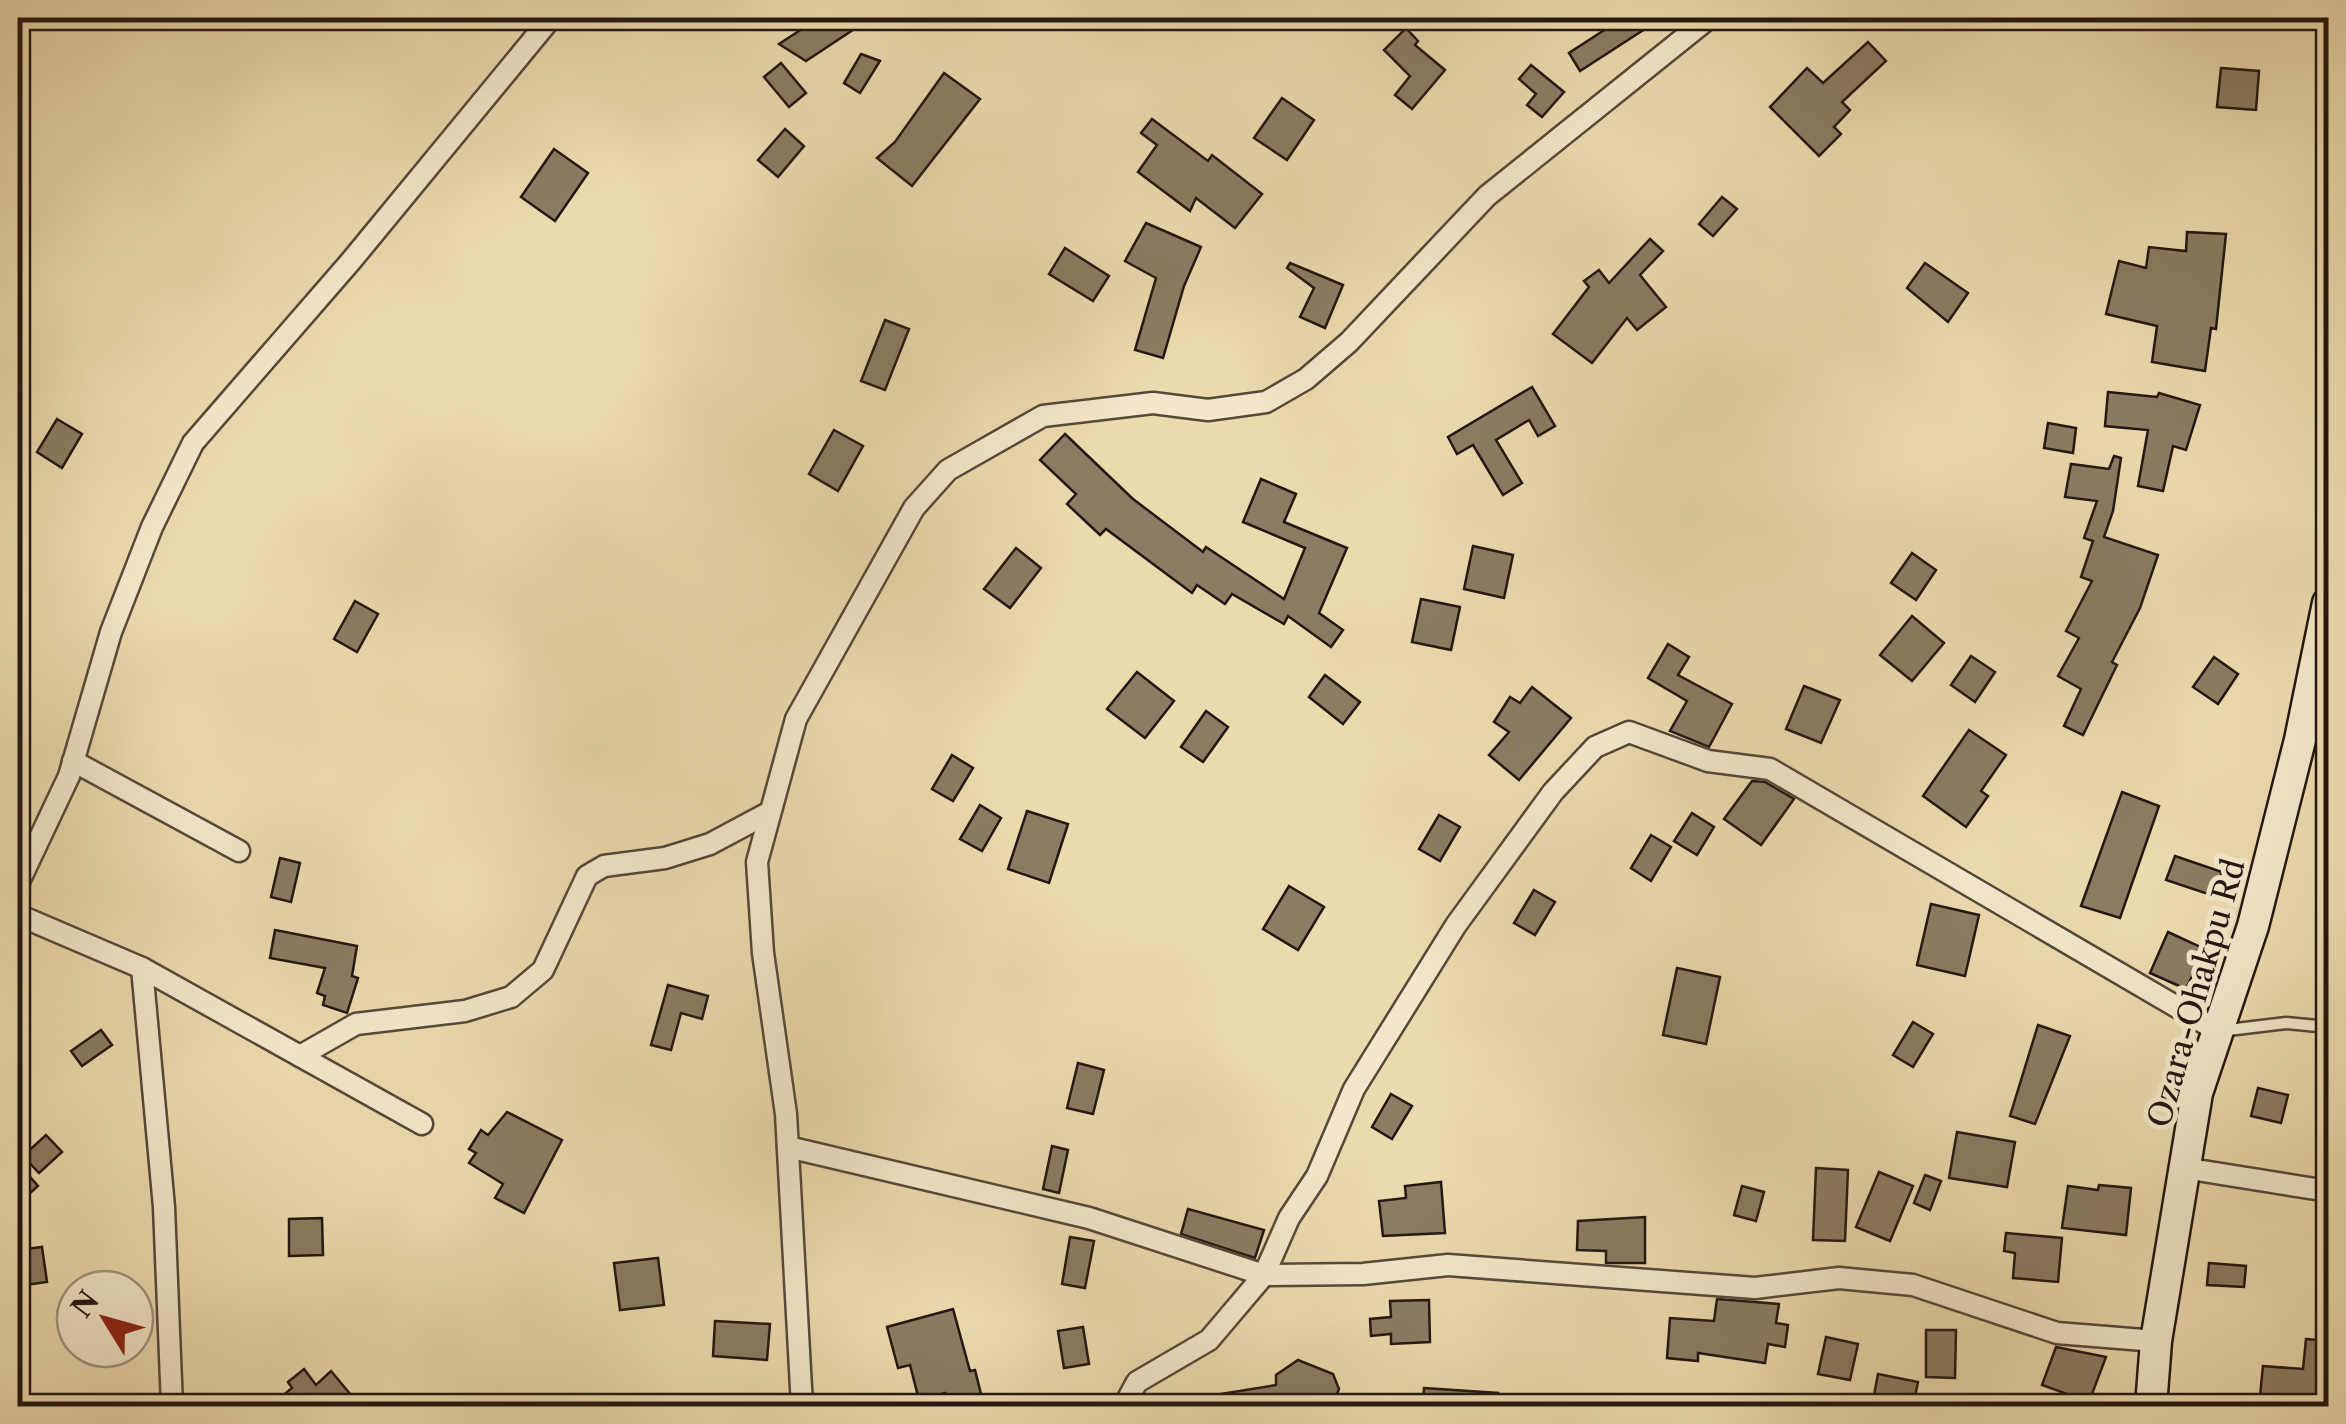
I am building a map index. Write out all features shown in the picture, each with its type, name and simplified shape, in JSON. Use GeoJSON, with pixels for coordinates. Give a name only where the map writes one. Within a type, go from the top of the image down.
{"type":"FeatureCollection","features":[{"type":"Feature","properties":{"kind":"main road","name":"Ozara-Ohakpu Rd"},"geometry":{"type":"LineString","coordinates":[[2150,1406],[2156,1340],[2197,1093],[2253,926],[2300,740],[2328,602]]}},
{"type":"Feature","properties":{"kind":"street"},"geometry":{"type":"LineString","coordinates":[[18,884],[73,760],[111,632],[152,527],[193,442],[352,261],[551,18]]}},
{"type":"Feature","properties":{"kind":"street"},"geometry":{"type":"LineString","coordinates":[[802,1406],[788,1147],[757,862],[796,720],[914,508],[948,470],[1043,416],[1152,403],[1208,410],[1266,402],[1306,379],[1349,342],[1486,196],[1709,18]]}},
{"type":"Feature","properties":{"kind":"street"},"geometry":{"type":"LineString","coordinates":[[1124,1406],[1137,1382],[1209,1340],[1264,1276],[1288,1218],[1318,1176],[1354,1088],[1456,925],[1553,792],[1611,736],[1628,732],[1708,761],[1770,768],[2218,1030]]}},
{"type":"Feature","properties":{"kind":"street"},"geometry":{"type":"LineString","coordinates":[[73,760],[239,851]]}},
{"type":"Feature","properties":{"kind":"street"},"geometry":{"type":"LineString","coordinates":[[300,1056],[356,1024],[465,1011],[511,996],[543,970],[586,876],[604,866],[666,858],[710,844],[768,813]]}},
{"type":"Feature","properties":{"kind":"street"},"geometry":{"type":"LineString","coordinates":[[18,915],[142,968],[422,1124]]}},
{"type":"Feature","properties":{"kind":"street"},"geometry":{"type":"LineString","coordinates":[[142,968],[164,1207],[172,1406]]}},
{"type":"Feature","properties":{"kind":"street"},"geometry":{"type":"LineString","coordinates":[[788,1147],[1089,1218],[1264,1276],[1364,1274],[1448,1265],[1755,1288],[1840,1278],[1913,1285],[2056,1333],[2156,1340]]}},
{"type":"Feature","properties":{"kind":"street"},"geometry":{"type":"LineString","coordinates":[[2184,1168],[2328,1192]]}},
{"type":"Feature","properties":{"kind":"lane"},"geometry":{"type":"LineString","coordinates":[[2218,1030],[2286,1023],[2328,1027]]}},
{"type":"Feature","properties":{"kind":"building"},"geometry":{"type":"Polygon","coordinates":[[[819,18],[871,18],[806,61],[779,44],[819,18]]]}},
{"type":"Feature","properties":{"kind":"building"},"geometry":{"type":"Polygon","coordinates":[[[1623,18],[1662,18],[1580,71],[1569,53],[1623,18]]]}},
{"type":"Feature","properties":{"kind":"building"},"geometry":{"type":"Polygon","coordinates":[[[1406,28],[1418,41],[1415,45],[1445,70],[1412,109],[1395,95],[1410,76],[1384,50],[1406,28]]]}},
{"type":"Feature","properties":{"kind":"building"},"geometry":{"type":"Polygon","coordinates":[[[1868,42],[1886,61],[1842,102],[1850,110],[1834,127],[1841,134],[1819,156],[1770,107],[1807,68],[1823,83],[1868,42]]]}},
{"type":"Feature","properties":{"kind":"building"},"geometry":{"type":"Polygon","coordinates":[[[861,54],[880,61],[860,93],[844,83],[861,54]]]}},
{"type":"Feature","properties":{"kind":"building"},"geometry":{"type":"Polygon","coordinates":[[[781,63],[806,93],[789,107],[764,77],[781,63]]]}},
{"type":"Feature","properties":{"kind":"building"},"geometry":{"type":"Polygon","coordinates":[[[1531,65],[1564,92],[1542,117],[1527,105],[1536,94],[1519,79],[1531,65]]]}},
{"type":"Feature","properties":{"kind":"building"},"geometry":{"type":"Polygon","coordinates":[[[2221,68],[2259,71],[2256,110],[2217,107],[2221,68]]]}},
{"type":"Feature","properties":{"kind":"building"},"geometry":{"type":"Polygon","coordinates":[[[944,73],[980,99],[912,186],[877,158],[895,142],[944,73]]]}},
{"type":"Feature","properties":{"kind":"building"},"geometry":{"type":"Polygon","coordinates":[[[1282,98],[1314,120],[1287,160],[1254,138],[1282,98]]]}},
{"type":"Feature","properties":{"kind":"building"},"geometry":{"type":"Polygon","coordinates":[[[1152,119],[1208,161],[1212,155],[1262,194],[1235,228],[1196,198],[1190,211],[1138,172],[1157,145],[1141,133],[1152,119]]]}},
{"type":"Feature","properties":{"kind":"building"},"geometry":{"type":"Polygon","coordinates":[[[785,129],[804,146],[778,177],[758,160],[785,129]]]}},
{"type":"Feature","properties":{"kind":"building"},"geometry":{"type":"Polygon","coordinates":[[[554,149],[588,173],[555,221],[521,197],[554,149]]]}},
{"type":"Feature","properties":{"kind":"building"},"geometry":{"type":"Polygon","coordinates":[[[1722,197],[1737,209],[1713,236],[1699,224],[1722,197]]]}},
{"type":"Feature","properties":{"kind":"building"},"geometry":{"type":"Polygon","coordinates":[[[1146,223],[1201,247],[1184,286],[1163,358],[1135,350],[1156,278],[1125,261],[1146,223]]]}},
{"type":"Feature","properties":{"kind":"building"},"geometry":{"type":"Polygon","coordinates":[[[2187,232],[2226,234],[2216,329],[2211,328],[2205,371],[2152,362],[2157,326],[2106,314],[2119,261],[2146,268],[2149,247],[2186,251],[2187,232]]]}},
{"type":"Feature","properties":{"kind":"building"},"geometry":{"type":"Polygon","coordinates":[[[1650,239],[1663,251],[1640,275],[1666,307],[1637,330],[1627,318],[1592,363],[1553,334],[1589,287],[1584,281],[1599,270],[1609,283],[1650,239]]]}},
{"type":"Feature","properties":{"kind":"building"},"geometry":{"type":"Polygon","coordinates":[[[1065,248],[1109,276],[1093,301],[1049,274],[1065,248]]]}},
{"type":"Feature","properties":{"kind":"building"},"geometry":{"type":"Polygon","coordinates":[[[1290,263],[1343,285],[1325,328],[1300,317],[1314,288],[1287,268],[1290,263]]]}},
{"type":"Feature","properties":{"kind":"building"},"geometry":{"type":"Polygon","coordinates":[[[1925,263],[1968,293],[1948,322],[1907,288],[1925,263]]]}},
{"type":"Feature","properties":{"kind":"building"},"geometry":{"type":"Polygon","coordinates":[[[885,320],[909,329],[885,390],[861,381],[885,320]]]}},
{"type":"Feature","properties":{"kind":"building"},"geometry":{"type":"Polygon","coordinates":[[[1532,387],[1555,426],[1538,436],[1529,420],[1496,440],[1522,483],[1503,495],[1473,445],[1457,454],[1448,437],[1532,387]]]}},
{"type":"Feature","properties":{"kind":"building"},"geometry":{"type":"Polygon","coordinates":[[[2108,392],[2157,397],[2159,393],[2200,405],[2186,450],[2173,446],[2163,491],[2138,486],[2148,430],[2105,426],[2108,392]]]}},
{"type":"Feature","properties":{"kind":"building"},"geometry":{"type":"Polygon","coordinates":[[[57,419],[82,434],[62,468],[37,452],[57,419]]]}},
{"type":"Feature","properties":{"kind":"building"},"geometry":{"type":"Polygon","coordinates":[[[2048,423],[2076,428],[2073,453],[2044,448],[2048,423]]]}},
{"type":"Feature","properties":{"kind":"building"},"geometry":{"type":"Polygon","coordinates":[[[834,430],[863,446],[838,491],[809,474],[834,430]]]}},
{"type":"Feature","properties":{"kind":"building"},"geometry":{"type":"Polygon","coordinates":[[[1065,434],[1133,499],[1203,552],[1206,547],[1284,599],[1305,548],[1243,522],[1261,479],[1296,494],[1284,522],[1347,548],[1319,613],[1343,630],[1331,647],[1288,616],[1284,624],[1232,594],[1225,604],[1197,585],[1192,593],[1106,529],[1100,535],[1067,504],[1076,494],[1040,460],[1065,434]]]}},
{"type":"Feature","properties":{"kind":"building"},"geometry":{"type":"Polygon","coordinates":[[[2114,456],[2121,458],[2113,511],[2104,537],[2158,555],[2140,608],[2112,662],[2117,665],[2083,735],[2064,726],[2081,689],[2058,676],[2079,638],[2066,631],[2092,581],[2081,577],[2093,541],[2084,538],[2097,501],[2065,497],[2071,464],[2109,469],[2114,456]]]}},
{"type":"Feature","properties":{"kind":"building"},"geometry":{"type":"Polygon","coordinates":[[[1473,546],[1513,555],[1504,598],[1464,589],[1473,546]]]}},
{"type":"Feature","properties":{"kind":"building"},"geometry":{"type":"Polygon","coordinates":[[[1016,548],[1041,568],[1010,608],[984,589],[1016,548]]]}},
{"type":"Feature","properties":{"kind":"building"},"geometry":{"type":"Polygon","coordinates":[[[1912,553],[1936,570],[1916,600],[1891,583],[1912,553]]]}},
{"type":"Feature","properties":{"kind":"building"},"geometry":{"type":"Polygon","coordinates":[[[1421,599],[1460,607],[1451,650],[1412,642],[1421,599]]]}},
{"type":"Feature","properties":{"kind":"building"},"geometry":{"type":"Polygon","coordinates":[[[355,601],[378,614],[357,652],[334,639],[355,601]]]}},
{"type":"Feature","properties":{"kind":"building"},"geometry":{"type":"Polygon","coordinates":[[[1912,616],[1944,643],[1912,681],[1880,655],[1912,616]]]}},
{"type":"Feature","properties":{"kind":"building"},"geometry":{"type":"Polygon","coordinates":[[[1668,644],[1689,657],[1678,675],[1732,704],[1709,747],[1670,731],[1687,701],[1648,678],[1668,644]]]}},
{"type":"Feature","properties":{"kind":"building"},"geometry":{"type":"Polygon","coordinates":[[[1971,656],[1995,672],[1975,702],[1951,685],[1971,656]]]}},
{"type":"Feature","properties":{"kind":"building"},"geometry":{"type":"Polygon","coordinates":[[[2214,657],[2238,674],[2218,704],[2193,687],[2214,657]]]}},
{"type":"Feature","properties":{"kind":"building"},"geometry":{"type":"Polygon","coordinates":[[[1137,672],[1174,701],[1145,738],[1107,709],[1137,672]]]}},
{"type":"Feature","properties":{"kind":"building"},"geometry":{"type":"Polygon","coordinates":[[[1325,675],[1360,702],[1343,724],[1309,697],[1325,675]]]}},
{"type":"Feature","properties":{"kind":"building"},"geometry":{"type":"Polygon","coordinates":[[[1804,686],[1840,700],[1821,743],[1786,729],[1804,686]]]}},
{"type":"Feature","properties":{"kind":"building"},"geometry":{"type":"Polygon","coordinates":[[[1532,687],[1571,718],[1519,780],[1489,755],[1509,732],[1494,722],[1510,697],[1520,703],[1532,687]]]}},
{"type":"Feature","properties":{"kind":"building"},"geometry":{"type":"Polygon","coordinates":[[[1206,711],[1228,727],[1203,762],[1181,747],[1206,711]]]}},
{"type":"Feature","properties":{"kind":"building"},"geometry":{"type":"Polygon","coordinates":[[[1969,730],[2006,755],[1981,791],[1988,796],[1966,827],[1923,796],[1969,730]]]}},
{"type":"Feature","properties":{"kind":"building"},"geometry":{"type":"Polygon","coordinates":[[[952,755],[973,768],[953,801],[932,789],[952,755]]]}},
{"type":"Feature","properties":{"kind":"building"},"geometry":{"type":"Polygon","coordinates":[[[1752,781],[1765,782],[1794,799],[1761,845],[1724,819],[1752,781]]]}},
{"type":"Feature","properties":{"kind":"building"},"geometry":{"type":"Polygon","coordinates":[[[2122,792],[2159,806],[2120,918],[2081,906],[2122,792]]]}},
{"type":"Feature","properties":{"kind":"building"},"geometry":{"type":"Polygon","coordinates":[[[980,805],[1001,818],[982,851],[960,839],[980,805]]]}},
{"type":"Feature","properties":{"kind":"building"},"geometry":{"type":"Polygon","coordinates":[[[1027,811],[1068,824],[1049,883],[1008,869],[1027,811]]]}},
{"type":"Feature","properties":{"kind":"building"},"geometry":{"type":"Polygon","coordinates":[[[1692,813],[1714,827],[1697,855],[1674,841],[1692,813]]]}},
{"type":"Feature","properties":{"kind":"building"},"geometry":{"type":"Polygon","coordinates":[[[1439,815],[1460,827],[1440,861],[1419,849],[1439,815]]]}},
{"type":"Feature","properties":{"kind":"building"},"geometry":{"type":"Polygon","coordinates":[[[1651,835],[1671,847],[1651,881],[1631,868],[1651,835]]]}},
{"type":"Feature","properties":{"kind":"building"},"geometry":{"type":"Polygon","coordinates":[[[2175,856],[2222,872],[2214,896],[2166,880],[2175,856]]]}},
{"type":"Feature","properties":{"kind":"building"},"geometry":{"type":"Polygon","coordinates":[[[280,858],[300,863],[291,902],[271,897],[280,858]]]}},
{"type":"Feature","properties":{"kind":"building"},"geometry":{"type":"Polygon","coordinates":[[[1289,886],[1324,907],[1298,950],[1263,929],[1289,886]]]}},
{"type":"Feature","properties":{"kind":"building"},"geometry":{"type":"Polygon","coordinates":[[[1534,890],[1555,902],[1535,935],[1514,923],[1534,890]]]}},
{"type":"Feature","properties":{"kind":"building"},"geometry":{"type":"Polygon","coordinates":[[[1931,904],[1979,915],[1965,976],[1917,965],[1931,904]]]}},
{"type":"Feature","properties":{"kind":"building"},"geometry":{"type":"Polygon","coordinates":[[[275,930],[357,946],[352,976],[358,978],[347,1013],[323,1005],[325,996],[317,993],[325,968],[270,958],[275,930]]]}},
{"type":"Feature","properties":{"kind":"building"},"geometry":{"type":"Polygon","coordinates":[[[2168,932],[2205,949],[2186,989],[2150,973],[2168,932]]]}},
{"type":"Feature","properties":{"kind":"building"},"geometry":{"type":"Polygon","coordinates":[[[1677,968],[1720,977],[1706,1044],[1663,1035],[1677,968]]]}},
{"type":"Feature","properties":{"kind":"building"},"geometry":{"type":"Polygon","coordinates":[[[668,985],[708,996],[702,1019],[681,1013],[671,1050],[651,1045],[668,985]]]}},
{"type":"Feature","properties":{"kind":"building"},"geometry":{"type":"Polygon","coordinates":[[[1913,1022],[1933,1034],[1913,1067],[1893,1055],[1913,1022]]]}},
{"type":"Feature","properties":{"kind":"building"},"geometry":{"type":"Polygon","coordinates":[[[2038,1025],[2070,1036],[2035,1124],[2010,1116],[2038,1025]]]}},
{"type":"Feature","properties":{"kind":"building"},"geometry":{"type":"Polygon","coordinates":[[[101,1030],[112,1045],[82,1066],[71,1051],[101,1030]]]}},
{"type":"Feature","properties":{"kind":"building"},"geometry":{"type":"Polygon","coordinates":[[[1078,1063],[1104,1070],[1093,1114],[1067,1108],[1078,1063]]]}},
{"type":"Feature","properties":{"kind":"building"},"geometry":{"type":"Polygon","coordinates":[[[2258,1088],[2288,1095],[2281,1123],[2251,1116],[2258,1088]]]}},
{"type":"Feature","properties":{"kind":"building"},"geometry":{"type":"Polygon","coordinates":[[[1391,1094],[1412,1106],[1392,1139],[1372,1127],[1391,1094]]]}},
{"type":"Feature","properties":{"kind":"building"},"geometry":{"type":"Polygon","coordinates":[[[507,1112],[562,1140],[524,1213],[495,1198],[503,1184],[469,1163],[476,1153],[469,1149],[481,1130],[488,1135],[507,1112]]]}},
{"type":"Feature","properties":{"kind":"building"},"geometry":{"type":"Polygon","coordinates":[[[1957,1132],[2015,1142],[2007,1187],[1949,1178],[1957,1132]]]}},
{"type":"Feature","properties":{"kind":"building"},"geometry":{"type":"Polygon","coordinates":[[[46,1135],[62,1152],[39,1173],[23,1156],[46,1135]]]}},
{"type":"Feature","properties":{"kind":"building"},"geometry":{"type":"Polygon","coordinates":[[[1052,1146],[1068,1150],[1059,1193],[1043,1189],[1052,1146]]]}},
{"type":"Feature","properties":{"kind":"building"},"geometry":{"type":"Polygon","coordinates":[[[18,1163],[38,1186],[18,1204],[18,1163]]]}},
{"type":"Feature","properties":{"kind":"building"},"geometry":{"type":"Polygon","coordinates":[[[1816,1168],[1848,1170],[1845,1241],[1813,1240],[1816,1168]]]}},
{"type":"Feature","properties":{"kind":"building"},"geometry":{"type":"Polygon","coordinates":[[[1879,1172],[1913,1186],[1890,1241],[1856,1227],[1879,1172]]]}},
{"type":"Feature","properties":{"kind":"building"},"geometry":{"type":"Polygon","coordinates":[[[1925,1175],[1941,1181],[1930,1210],[1914,1203],[1925,1175]]]}},
{"type":"Feature","properties":{"kind":"building"},"geometry":{"type":"Polygon","coordinates":[[[1441,1182],[1445,1233],[1383,1236],[1379,1201],[1406,1198],[1405,1186],[1441,1182]]]}},
{"type":"Feature","properties":{"kind":"building"},"geometry":{"type":"Polygon","coordinates":[[[2099,1185],[2131,1188],[2126,1235],[2062,1228],[2068,1186],[2098,1190],[2099,1185]]]}},
{"type":"Feature","properties":{"kind":"building"},"geometry":{"type":"Polygon","coordinates":[[[1742,1186],[1764,1192],[1756,1221],[1734,1215],[1742,1186]]]}},
{"type":"Feature","properties":{"kind":"building"},"geometry":{"type":"Polygon","coordinates":[[[1188,1209],[1264,1230],[1255,1258],[1181,1234],[1188,1209]]]}},
{"type":"Feature","properties":{"kind":"building"},"geometry":{"type":"Polygon","coordinates":[[[1645,1217],[1645,1263],[1606,1263],[1606,1251],[1577,1250],[1578,1221],[1645,1217]]]}},
{"type":"Feature","properties":{"kind":"building"},"geometry":{"type":"Polygon","coordinates":[[[322,1218],[323,1255],[289,1256],[289,1219],[322,1218]]]}},
{"type":"Feature","properties":{"kind":"building"},"geometry":{"type":"Polygon","coordinates":[[[2006,1233],[2062,1238],[2058,1282],[2013,1278],[2015,1253],[2004,1251],[2006,1233]]]}},
{"type":"Feature","properties":{"kind":"building"},"geometry":{"type":"Polygon","coordinates":[[[1070,1237],[1094,1241],[1085,1288],[1062,1284],[1070,1237]]]}},
{"type":"Feature","properties":{"kind":"building"},"geometry":{"type":"Polygon","coordinates":[[[42,1247],[47,1282],[18,1286],[18,1250],[42,1247]]]}},
{"type":"Feature","properties":{"kind":"building"},"geometry":{"type":"Polygon","coordinates":[[[658,1258],[664,1305],[620,1310],[614,1263],[658,1258]]]}},
{"type":"Feature","properties":{"kind":"building"},"geometry":{"type":"Polygon","coordinates":[[[2209,1263],[2246,1266],[2244,1287],[2207,1285],[2209,1263]]]}},
{"type":"Feature","properties":{"kind":"building"},"geometry":{"type":"Polygon","coordinates":[[[1717,1299],[1779,1304],[1776,1323],[1788,1325],[1785,1347],[1768,1344],[1765,1363],[1698,1353],[1698,1361],[1667,1358],[1670,1318],[1714,1321],[1717,1299]]]}},
{"type":"Feature","properties":{"kind":"building"},"geometry":{"type":"Polygon","coordinates":[[[1429,1300],[1430,1342],[1391,1344],[1391,1334],[1371,1336],[1370,1319],[1391,1317],[1390,1301],[1429,1300]]]}},
{"type":"Feature","properties":{"kind":"building"},"geometry":{"type":"Polygon","coordinates":[[[953,1309],[984,1406],[949,1406],[945,1393],[919,1400],[910,1365],[898,1368],[887,1327],[953,1309]]]}},
{"type":"Feature","properties":{"kind":"building"},"geometry":{"type":"Polygon","coordinates":[[[715,1321],[770,1324],[767,1360],[713,1356],[715,1321]]]}},
{"type":"Feature","properties":{"kind":"building"},"geometry":{"type":"Polygon","coordinates":[[[1083,1327],[1089,1364],[1064,1368],[1058,1331],[1083,1327]]]}},
{"type":"Feature","properties":{"kind":"building"},"geometry":{"type":"Polygon","coordinates":[[[1926,1330],[1956,1330],[1955,1378],[1926,1377],[1926,1330]]]}},
{"type":"Feature","properties":{"kind":"building"},"geometry":{"type":"Polygon","coordinates":[[[1826,1337],[1858,1344],[1850,1380],[1818,1374],[1826,1337]]]}},
{"type":"Feature","properties":{"kind":"building"},"geometry":{"type":"Polygon","coordinates":[[[2306,1339],[2328,1341],[2328,1406],[2259,1406],[2263,1366],[2303,1369],[2306,1339]]]}},
{"type":"Feature","properties":{"kind":"building"},"geometry":{"type":"Polygon","coordinates":[[[2056,1347],[2106,1357],[2089,1402],[2042,1385],[2056,1347]]]}},
{"type":"Feature","properties":{"kind":"building"},"geometry":{"type":"Polygon","coordinates":[[[1298,1360],[1333,1374],[1339,1389],[1332,1406],[1202,1406],[1202,1397],[1276,1385],[1276,1375],[1298,1360]]]}},
{"type":"Feature","properties":{"kind":"building"},"geometry":{"type":"Polygon","coordinates":[[[304,1369],[316,1385],[331,1371],[351,1395],[338,1406],[270,1406],[292,1388],[288,1382],[304,1369]]]}},
{"type":"Feature","properties":{"kind":"building"},"geometry":{"type":"Polygon","coordinates":[[[1878,1374],[1918,1382],[1913,1406],[1872,1406],[1878,1374]]]}},
{"type":"Feature","properties":{"kind":"building"},"geometry":{"type":"Polygon","coordinates":[[[1424,1388],[1498,1393],[1497,1406],[1423,1406],[1424,1388]]]}}]}
